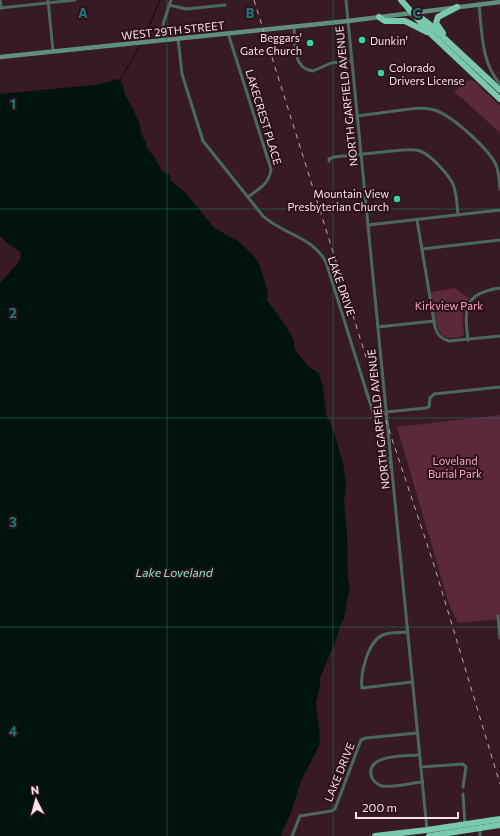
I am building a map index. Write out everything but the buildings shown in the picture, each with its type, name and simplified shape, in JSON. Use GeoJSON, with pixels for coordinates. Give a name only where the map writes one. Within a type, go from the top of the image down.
{"type":"FeatureCollection","features":[{"type":"Feature","properties":{"kind":"highway"},"geometry":{"type":"LineString","coordinates":[[401,0],[430,33],[500,99]]}},
{"type":"Feature","properties":{"kind":"highway"},"geometry":{"type":"LineString","coordinates":[[455,48],[436,22],[438,17],[457,7]]}},
{"type":"Feature","properties":{"kind":"highway"},"geometry":{"type":"LineString","coordinates":[[413,13],[428,23],[500,90]]}},
{"type":"Feature","properties":{"kind":"highway"},"geometry":{"type":"LineString","coordinates":[[379,17],[385,21],[405,20],[430,33]]}},
{"type":"Feature","properties":{"kind":"highway"},"geometry":{"type":"LineString","coordinates":[[375,836],[428,834],[499,822]]}},
{"type":"Feature","properties":{"kind":"highway"},"geometry":{"type":"LineString","coordinates":[[428,834],[465,824],[479,825]]}},
{"type":"Feature","properties":{"kind":"main road","name":"WEST 29TH STREET"},"geometry":{"type":"LineString","coordinates":[[0,57],[348,21],[500,2]]}},
{"type":"Feature","properties":{"kind":"street"},"geometry":{"type":"LineString","coordinates":[[0,0],[1,8],[75,0]]}},
{"type":"Feature","properties":{"kind":"street"},"geometry":{"type":"LineString","coordinates":[[163,40],[163,24],[171,0]]}},
{"type":"Feature","properties":{"kind":"street","name":"NORTH GARFIELD AVENUE"},"geometry":{"type":"LineString","coordinates":[[346,0],[420,767],[428,834]]}},
{"type":"Feature","properties":{"kind":"street"},"geometry":{"type":"LineString","coordinates":[[48,2],[53,51]]}},
{"type":"Feature","properties":{"kind":"street"},"geometry":{"type":"LineString","coordinates":[[479,4],[486,60],[493,76],[500,84]]}},
{"type":"Feature","properties":{"kind":"street"},"geometry":{"type":"LineString","coordinates":[[169,5],[186,9],[225,5]]}},
{"type":"Feature","properties":{"kind":"street"},"geometry":{"type":"LineString","coordinates":[[294,26],[297,56],[300,65],[303,68],[313,71],[331,63],[352,60]]}},
{"type":"Feature","properties":{"kind":"street","name":"LAKECREST PLACE"},"geometry":{"type":"LineString","coordinates":[[228,33],[271,169],[271,175],[266,183],[248,197]]}},
{"type":"Feature","properties":{"kind":"street","name":"LAKE DRIVE"},"geometry":{"type":"LineString","coordinates":[[178,38],[182,74],[204,141],[266,218],[313,245],[324,258],[392,470]]}},
{"type":"Feature","properties":{"kind":"street"},"geometry":{"type":"LineString","coordinates":[[357,116],[420,108],[429,108],[442,112],[462,128],[486,151],[497,168],[500,189]]}},
{"type":"Feature","properties":{"kind":"street"},"geometry":{"type":"LineString","coordinates":[[328,161],[334,157],[409,150],[424,153],[444,171],[451,181],[456,198],[458,215]]}},
{"type":"Feature","properties":{"kind":"street"},"geometry":{"type":"LineString","coordinates":[[368,225],[500,210]]}},
{"type":"Feature","properties":{"kind":"street"},"geometry":{"type":"LineString","coordinates":[[417,220],[436,332],[441,338],[449,341],[500,336]]}},
{"type":"Feature","properties":{"kind":"street"},"geometry":{"type":"LineString","coordinates":[[422,249],[500,240]]}},
{"type":"Feature","properties":{"kind":"street"},"geometry":{"type":"LineString","coordinates":[[468,340],[466,316],[469,303],[478,294],[486,290],[500,288]]}},
{"type":"Feature","properties":{"kind":"street"},"geometry":{"type":"LineString","coordinates":[[378,327],[434,321]]}},
{"type":"Feature","properties":{"kind":"street"},"geometry":{"type":"LineString","coordinates":[[386,412],[426,408],[429,406],[430,398],[434,394],[500,387]]}},
{"type":"Feature","properties":{"kind":"street"},"geometry":{"type":"LineString","coordinates":[[498,616],[500,638]]}},
{"type":"Feature","properties":{"kind":"street"},"geometry":{"type":"LineString","coordinates":[[407,632],[384,634],[375,640],[363,668],[361,684],[362,688],[412,682]]}},
{"type":"Feature","properties":{"kind":"street","name":"LAKE DRIVE"},"geometry":{"type":"LineString","coordinates":[[292,836],[300,816],[331,811],[335,808],[361,740],[366,738],[417,732]]}},
{"type":"Feature","properties":{"kind":"street"},"geometry":{"type":"LineString","coordinates":[[419,755],[381,759],[372,767],[371,774],[375,782],[381,786],[422,782]]}},
{"type":"Feature","properties":{"kind":"street"},"geometry":{"type":"LineString","coordinates":[[420,767],[463,764],[466,767],[463,787]]}},
{"type":"Feature","properties":{"kind":"street"},"geometry":{"type":"LineString","coordinates":[[463,794],[465,824]]}},
{"type":"Feature","properties":{"kind":"street"},"geometry":{"type":"LineString","coordinates":[[479,825],[480,836]]}},
{"type":"Feature","properties":{"kind":"green space"},"geometry":{"type":"Polygon","coordinates":[[[470,80],[475,82],[500,106],[500,133],[463,99],[454,93],[463,83],[470,80]]]}},
{"type":"Feature","properties":{"kind":"green space","name":"Kirkview Park"},"geometry":{"type":"Polygon","coordinates":[[[455,288],[469,298],[466,302],[463,316],[464,336],[447,338],[439,329],[431,292],[455,288]]]}},
{"type":"Feature","properties":{"kind":"green space","name":"Loveland Burial Park"},"geometry":{"type":"Polygon","coordinates":[[[500,415],[500,619],[458,623],[449,604],[397,427],[500,415]]]}},
{"type":"Feature","properties":{"kind":"water","name":"Lake Loveland"},"geometry":{"type":"Polygon","coordinates":[[[115,79],[120,80],[123,85],[124,93],[140,125],[141,134],[146,142],[147,148],[154,156],[162,171],[170,175],[171,181],[186,193],[214,228],[238,241],[253,255],[260,266],[268,293],[267,300],[293,338],[295,350],[309,367],[319,373],[323,387],[326,414],[333,430],[343,463],[346,484],[344,502],[347,532],[348,581],[350,585],[344,618],[320,678],[320,686],[316,703],[320,737],[319,746],[301,781],[291,813],[281,836],[0,836],[0,283],[20,260],[21,252],[8,244],[0,236],[0,94],[94,85],[109,82],[115,79]]]}},
{"type":"Feature","properties":{"kind":"waterway"},"geometry":{"type":"LineString","coordinates":[[143,40],[160,0]]}},
{"type":"Feature","properties":{"kind":"waterway"},"geometry":{"type":"LineString","coordinates":[[120,80],[141,44]]}},
{"type":"Feature","properties":{"kind":"railway"},"geometry":{"type":"LineString","coordinates":[[254,0],[387,424],[434,565],[500,784]]}},
{"type":"Feature","properties":{"kind":"place","name":"Dunkin'"},"geometry":{"type":"Point","coordinates":[362,40]}},
{"type":"Feature","properties":{"kind":"place","name":"Beggars' Gate Church"},"geometry":{"type":"Point","coordinates":[310,43]}},
{"type":"Feature","properties":{"kind":"place","name":"Colorado Drivers License"},"geometry":{"type":"Point","coordinates":[381,73]}},
{"type":"Feature","properties":{"kind":"place","name":"Mountain View Presbyterian Church"},"geometry":{"type":"Point","coordinates":[397,199]}}]}
